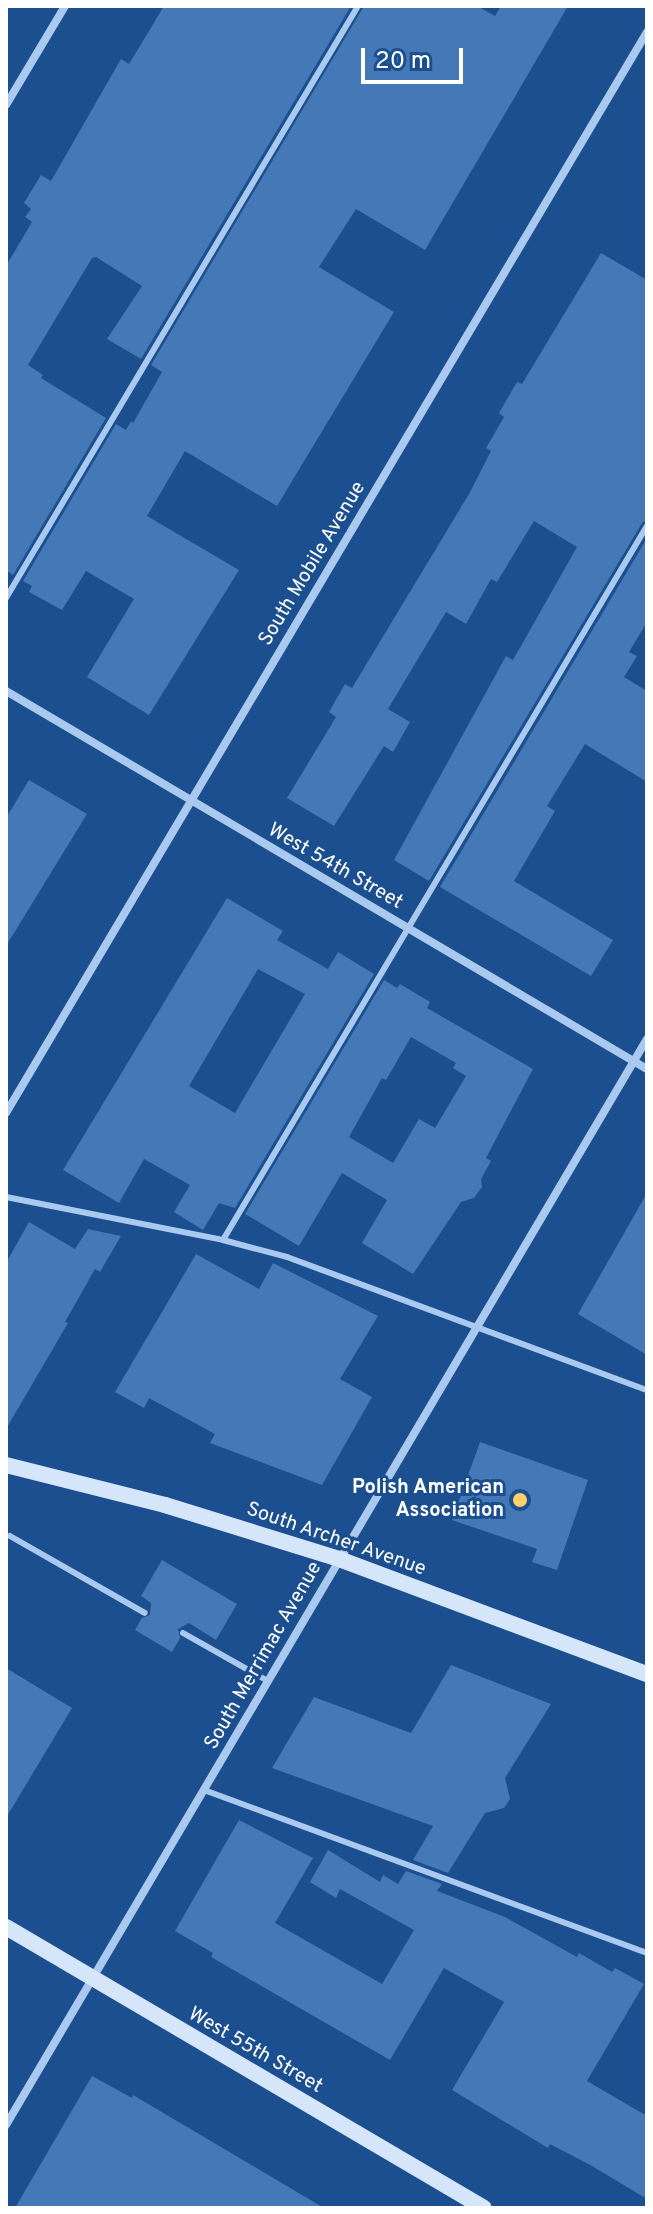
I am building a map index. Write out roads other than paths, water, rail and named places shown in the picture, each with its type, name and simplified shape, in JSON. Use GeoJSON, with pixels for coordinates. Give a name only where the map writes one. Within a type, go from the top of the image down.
{"type":"FeatureCollection","features":[{"type":"Feature","properties":{"kind":"main road","name":"South Archer Avenue"},"geometry":{"type":"LineString","coordinates":[[6,1465],[165,1505],[339,1559],[647,1674]]}},
{"type":"Feature","properties":{"kind":"main road","name":"West 55th Street"},"geometry":{"type":"LineString","coordinates":[[6,1927],[484,2208]]}},
{"type":"Feature","properties":{"kind":"street"},"geometry":{"type":"LineString","coordinates":[[6,105],[65,6]]}},
{"type":"Feature","properties":{"kind":"street","name":"South Mobile Avenue"},"geometry":{"type":"LineString","coordinates":[[6,1113],[647,32]]}},
{"type":"Feature","properties":{"kind":"street","name":"West 54th Street"},"geometry":{"type":"LineString","coordinates":[[6,691],[647,1069]]}},
{"type":"Feature","properties":{"kind":"street","name":"South Merrimac Avenue"},"geometry":{"type":"LineString","coordinates":[[6,2125],[647,1039]]}},
{"type":"Feature","properties":{"kind":"lane"},"geometry":{"type":"LineString","coordinates":[[6,598],[358,6]]}},
{"type":"Feature","properties":{"kind":"lane"},"geometry":{"type":"LineString","coordinates":[[223,1240],[647,526]]}},
{"type":"Feature","properties":{"kind":"lane"},"geometry":{"type":"LineString","coordinates":[[6,1197],[223,1240],[287,1257],[647,1390]]}},
{"type":"Feature","properties":{"kind":"lane"},"geometry":{"type":"LineString","coordinates":[[10,1536],[145,1613]]}},
{"type":"Feature","properties":{"kind":"lane"},"geometry":{"type":"LineString","coordinates":[[183,1633],[268,1681]]}},
{"type":"Feature","properties":{"kind":"lane"},"geometry":{"type":"LineString","coordinates":[[204,1790],[647,1953]]}},
{"type":"Feature","properties":{"kind":"place","name":"Polish American Association"},"geometry":{"type":"Point","coordinates":[520,1500]}}]}
